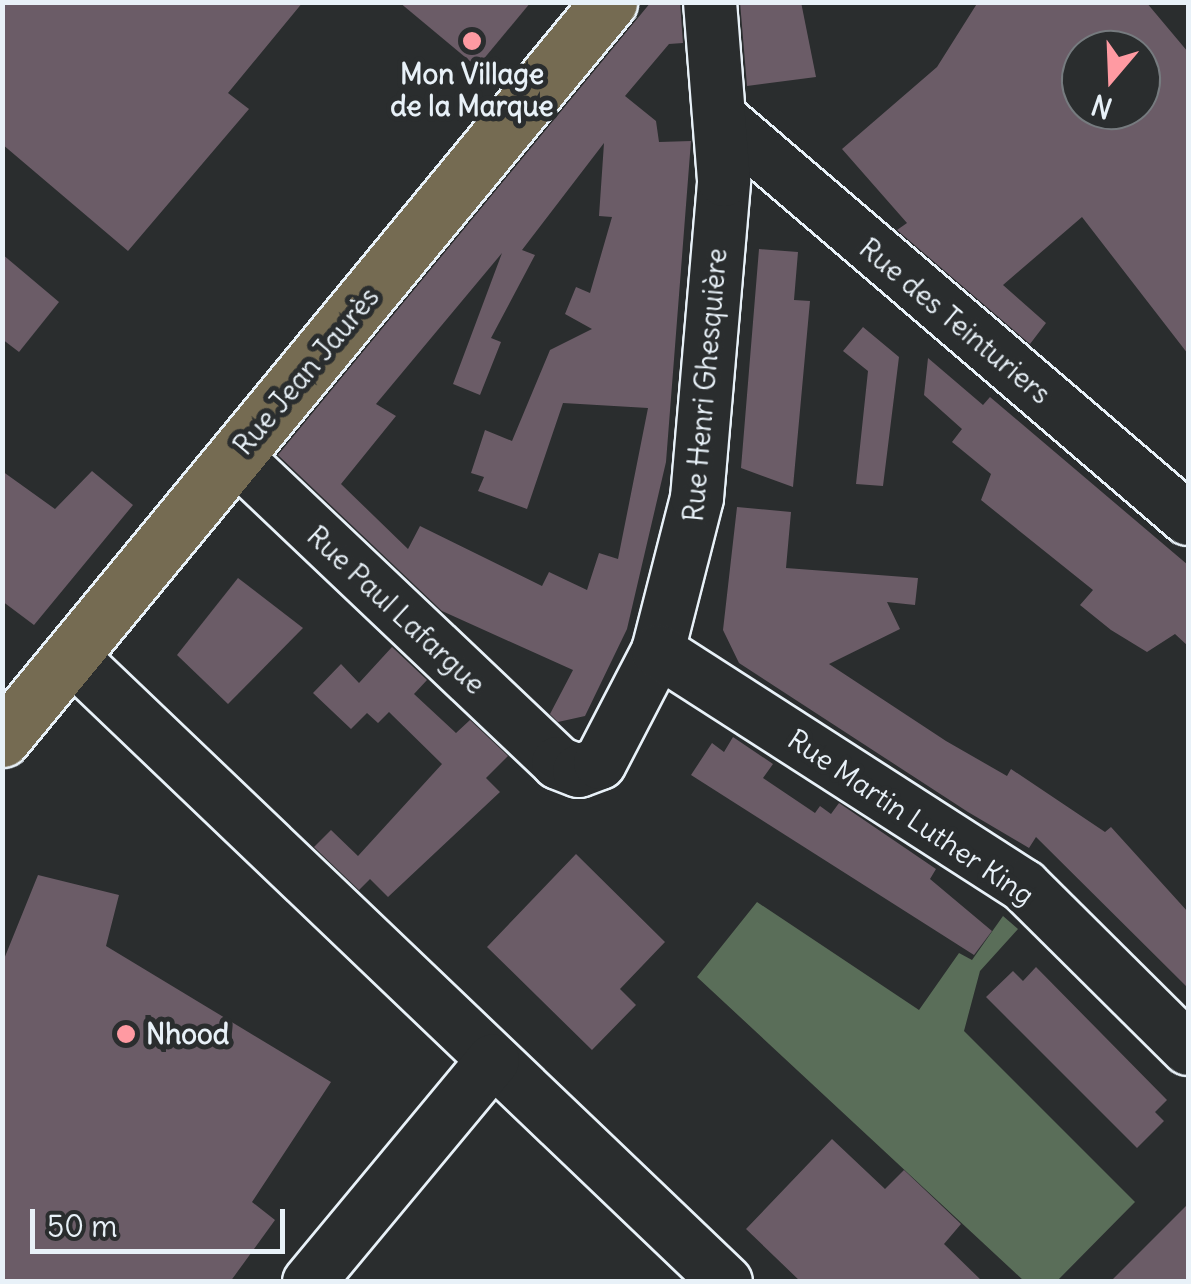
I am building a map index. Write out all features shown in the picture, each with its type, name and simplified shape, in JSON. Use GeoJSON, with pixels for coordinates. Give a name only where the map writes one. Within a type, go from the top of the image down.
{"type":"FeatureCollection","features":[{"type":"Feature","properties":{"kind":"main road","name":"Rue Jean Jaurès"},"geometry":{"type":"LineString","coordinates":[[2,740],[609,2]]}},
{"type":"Feature","properties":{"kind":"street","name":"Rue Henri Ghesquière"},"geometry":{"type":"LineString","coordinates":[[558,763],[590,769],[612,751],[658,651],[703,455],[724,120],[710,2]]}},
{"type":"Feature","properties":{"kind":"street","name":"Rue des Teinturiers"},"geometry":{"type":"LineString","coordinates":[[724,120],[1188,519]]}},
{"type":"Feature","properties":{"kind":"street","name":"Rue Paul Lafargue"},"geometry":{"type":"LineString","coordinates":[[235,456],[558,763]]}},
{"type":"Feature","properties":{"kind":"street","name":"Rue Martin Luther King"},"geometry":{"type":"LineString","coordinates":[[658,651],[1024,886],[1188,1049]]}},
{"type":"Feature","properties":{"kind":"street"},"geometry":{"type":"LineString","coordinates":[[70,656],[726,1282]]}},
{"type":"Feature","properties":{"kind":"street"},"geometry":{"type":"LineString","coordinates":[[309,1282],[493,1060]]}},
{"type":"Feature","properties":{"kind":"green space"},"geometry":{"type":"Polygon","coordinates":[[[757,902],[919,1010],[959,953],[972,960],[1003,916],[1018,929],[980,971],[964,1031],[1135,1202],[1057,1281],[1024,1281],[697,977],[757,902]]]}},
{"type":"Feature","properties":{"kind":"building"},"geometry":{"type":"Polygon","coordinates":[[[2,2],[303,2],[228,93],[249,109],[128,251],[2,144],[2,2]]]}},
{"type":"Feature","properties":{"kind":"building","name":"Mon Village de la Marque"},"geometry":{"type":"Polygon","coordinates":[[[399,2],[531,2],[477,67],[399,2]]]}},
{"type":"Feature","properties":{"kind":"building"},"geometry":{"type":"Polygon","coordinates":[[[651,2],[680,2],[683,43],[669,44],[625,96],[656,121],[659,142],[691,141],[666,462],[627,629],[585,716],[558,722],[550,714],[573,670],[442,611],[278,455],[651,2]],[[604,143],[522,250],[535,255],[491,338],[501,342],[480,395],[453,384],[502,253],[376,404],[396,416],[341,484],[408,549],[420,526],[542,586],[549,572],[587,590],[599,553],[618,559],[648,408],[563,403],[527,509],[478,491],[484,477],[471,473],[485,430],[512,441],[550,350],[592,329],[565,314],[576,287],[590,293],[612,217],[599,216],[604,143]]]}},
{"type":"Feature","properties":{"kind":"building"},"geometry":{"type":"Polygon","coordinates":[[[740,2],[801,2],[816,77],[747,86],[740,2]]]}},
{"type":"Feature","properties":{"kind":"building"},"geometry":{"type":"Polygon","coordinates":[[[978,2],[1146,2],[1188,52],[1188,354],[1082,217],[1003,285],[1046,323],[1030,344],[897,230],[907,223],[842,149],[937,67],[978,2]]]}},
{"type":"Feature","properties":{"kind":"building"},"geometry":{"type":"Polygon","coordinates":[[[759,249],[798,252],[794,300],[810,301],[793,487],[741,468],[759,249]]]}},
{"type":"Feature","properties":{"kind":"building"},"geometry":{"type":"Polygon","coordinates":[[[2,254],[59,302],[19,352],[2,339],[2,254]]]}},
{"type":"Feature","properties":{"kind":"building"},"geometry":{"type":"Polygon","coordinates":[[[863,327],[899,357],[883,486],[856,484],[868,371],[843,351],[863,327]]]}},
{"type":"Feature","properties":{"kind":"building"},"geometry":{"type":"Polygon","coordinates":[[[928,358],[983,405],[990,397],[1188,565],[1188,646],[1175,634],[1147,652],[1111,630],[1080,605],[1093,590],[981,500],[991,474],[952,442],[962,429],[924,395],[928,358]]]}},
{"type":"Feature","properties":{"kind":"building"},"geometry":{"type":"Polygon","coordinates":[[[2,471],[55,509],[92,471],[133,505],[34,625],[2,601],[2,471]]]}},
{"type":"Feature","properties":{"kind":"building"},"geometry":{"type":"Polygon","coordinates":[[[737,507],[791,512],[786,568],[918,578],[915,605],[887,602],[900,629],[829,664],[946,741],[1007,776],[1011,769],[1105,832],[1111,827],[1188,912],[1188,988],[1036,837],[1029,848],[739,663],[723,630],[737,507]]]}},
{"type":"Feature","properties":{"kind":"building"},"geometry":{"type":"Polygon","coordinates":[[[238,578],[303,628],[228,704],[177,655],[238,578]]]}},
{"type":"Feature","properties":{"kind":"building"},"geometry":{"type":"Polygon","coordinates":[[[392,647],[427,680],[414,694],[456,733],[470,720],[508,756],[486,778],[500,792],[388,897],[370,879],[359,890],[314,847],[331,830],[358,856],[442,764],[389,712],[378,723],[367,713],[351,729],[313,693],[341,664],[359,683],[392,647]]]}},
{"type":"Feature","properties":{"kind":"building"},"geometry":{"type":"Polygon","coordinates":[[[733,737],[773,764],[763,778],[815,813],[820,806],[831,814],[839,803],[936,869],[930,879],[992,931],[974,955],[691,775],[712,743],[724,752],[733,737]]]}},
{"type":"Feature","properties":{"kind":"building"},"geometry":{"type":"Polygon","coordinates":[[[576,854],[665,942],[620,989],[636,1005],[592,1050],[487,947],[576,854]]]}},
{"type":"Feature","properties":{"kind":"building","name":"Nhood"},"geometry":{"type":"Polygon","coordinates":[[[38,875],[119,895],[106,946],[331,1082],[252,1202],[275,1220],[230,1282],[2,1282],[2,964],[38,875]]]}},
{"type":"Feature","properties":{"kind":"building"},"geometry":{"type":"Polygon","coordinates":[[[1036,967],[1167,1100],[1155,1112],[1164,1121],[1137,1148],[986,997],[1013,971],[1023,981],[1036,967]]]}},
{"type":"Feature","properties":{"kind":"building"},"geometry":{"type":"Polygon","coordinates":[[[832,1139],[885,1189],[904,1170],[961,1224],[944,1244],[983,1282],[801,1282],[746,1229],[832,1139]]]}},
{"type":"Feature","properties":{"kind":"building"},"geometry":{"type":"Polygon","coordinates":[[[1188,1204],[1188,1282],[1110,1282],[1188,1204]]]}},
{"type":"Feature","properties":{"kind":"place","name":"Mon Village de la Marque"},"geometry":{"type":"Point","coordinates":[472,41]}},
{"type":"Feature","properties":{"kind":"place","name":"Nhood"},"geometry":{"type":"Point","coordinates":[126,1034]}}]}
